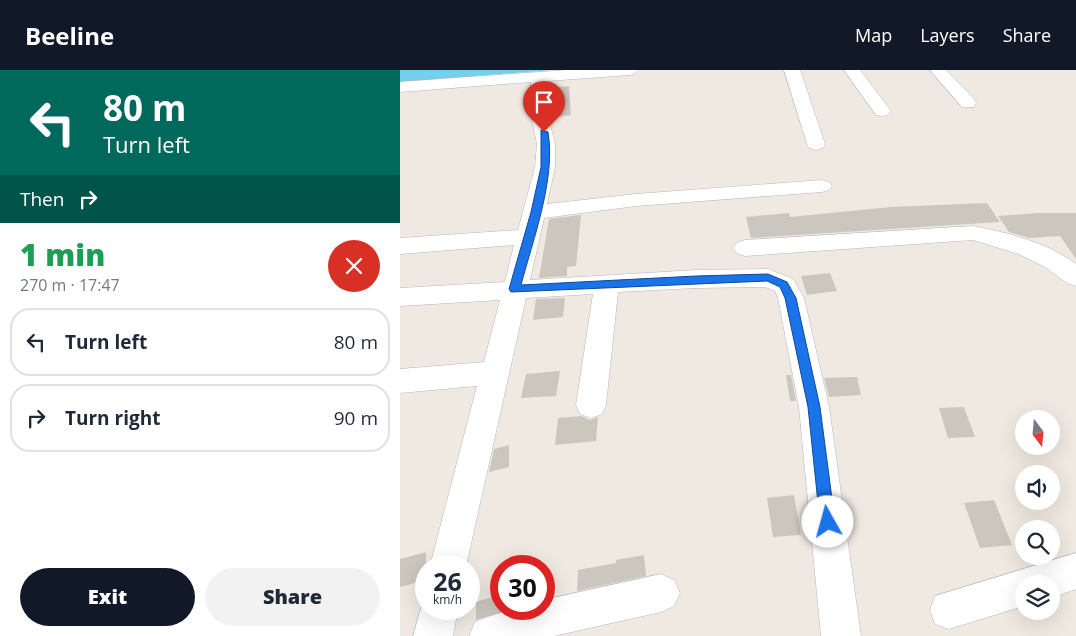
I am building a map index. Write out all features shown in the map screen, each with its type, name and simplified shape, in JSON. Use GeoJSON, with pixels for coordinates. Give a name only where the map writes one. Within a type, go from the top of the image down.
{"type":"FeatureCollection","features":[{"type":"Feature","properties":{"kind":"street"},"geometry":{"type":"LineString","coordinates":[[400,87],[630,70]]}},
{"type":"Feature","properties":{"kind":"street"},"geometry":{"type":"LineString","coordinates":[[792,70],[816,144]]}},
{"type":"Feature","properties":{"kind":"street"},"geometry":{"type":"LineString","coordinates":[[852,70],[882,111]]}},
{"type":"Feature","properties":{"kind":"street"},"geometry":{"type":"LineString","coordinates":[[938,70],[968,103]]}},
{"type":"Feature","properties":{"kind":"street"},"geometry":{"type":"LineString","coordinates":[[451,555],[514,289],[533,224],[545,167],[546,144],[544,132],[538,118],[536,101],[540,77]]}},
{"type":"Feature","properties":{"kind":"street"},"geometry":{"type":"LineString","coordinates":[[400,246],[533,224],[636,200],[822,186]]}},
{"type":"Feature","properties":{"kind":"street"},"geometry":{"type":"LineString","coordinates":[[745,248],[973,233],[1052,258],[1076,277]]}},
{"type":"Feature","properties":{"kind":"street"},"geometry":{"type":"LineString","coordinates":[[400,297],[607,284],[768,278],[784,285],[790,298],[814,407],[841,636]]}},
{"type":"Feature","properties":{"kind":"street"},"geometry":{"type":"LineString","coordinates":[[592,406],[607,284]]}},
{"type":"Feature","properties":{"kind":"street"},"geometry":{"type":"LineString","coordinates":[[400,381],[494,373]]}},
{"type":"Feature","properties":{"kind":"street"},"geometry":{"type":"LineString","coordinates":[[1060,576],[1076,571]]}},
{"type":"Feature","properties":{"kind":"street"},"geometry":{"type":"LineString","coordinates":[[949,610],[1015,590]]}},
{"type":"Feature","properties":{"kind":"street"},"geometry":{"type":"LineString","coordinates":[[489,636],[539,620],[661,593]]}},
{"type":"Feature","properties":{"kind":"street"},"geometry":{"type":"LineString","coordinates":[[433,636],[437,620]]}},
{"type":"Feature","properties":{"kind":"water"},"geometry":{"type":"Polygon","coordinates":[[[400,70],[552,70],[400,82],[400,70]]]}},
{"type":"Feature","properties":{"kind":"building"},"geometry":{"type":"Polygon","coordinates":[[[569,86],[571,115],[551,118],[549,88],[569,86]]]}},
{"type":"Feature","properties":{"kind":"building"},"geometry":{"type":"Polygon","coordinates":[[[987,203],[1000,222],[751,238],[746,217],[789,213],[790,217],[891,207],[987,203]]]}},
{"type":"Feature","properties":{"kind":"building"},"geometry":{"type":"Polygon","coordinates":[[[1076,213],[1076,259],[1060,236],[1029,238],[1009,232],[998,216],[1076,213]]]}},
{"type":"Feature","properties":{"kind":"building"},"geometry":{"type":"Polygon","coordinates":[[[581,215],[576,266],[567,267],[567,276],[539,278],[549,219],[581,215]]]}},
{"type":"Feature","properties":{"kind":"building"},"geometry":{"type":"Polygon","coordinates":[[[830,273],[837,291],[807,295],[801,276],[830,273]]]}},
{"type":"Feature","properties":{"kind":"building"},"geometry":{"type":"Polygon","coordinates":[[[565,298],[563,317],[533,320],[536,299],[565,298]]]}},
{"type":"Feature","properties":{"kind":"building"},"geometry":{"type":"Polygon","coordinates":[[[560,371],[556,396],[521,398],[526,374],[560,371]]]}},
{"type":"Feature","properties":{"kind":"building"},"geometry":{"type":"Polygon","coordinates":[[[786,375],[791,375],[796,401],[790,401],[786,375]]]}},
{"type":"Feature","properties":{"kind":"building"},"geometry":{"type":"Polygon","coordinates":[[[857,377],[861,395],[829,397],[824,378],[857,377]]]}},
{"type":"Feature","properties":{"kind":"building"},"geometry":{"type":"Polygon","coordinates":[[[964,407],[975,437],[948,438],[939,408],[964,407]]]}},
{"type":"Feature","properties":{"kind":"building"},"geometry":{"type":"Polygon","coordinates":[[[581,416],[590,420],[598,417],[596,441],[555,445],[558,418],[581,416]]]}},
{"type":"Feature","properties":{"kind":"building"},"geometry":{"type":"Polygon","coordinates":[[[509,445],[509,467],[489,472],[494,449],[509,445]]]}},
{"type":"Feature","properties":{"kind":"building"},"geometry":{"type":"Polygon","coordinates":[[[794,495],[801,535],[773,537],[767,498],[794,495]]]}},
{"type":"Feature","properties":{"kind":"building"},"geometry":{"type":"Polygon","coordinates":[[[994,500],[1012,545],[980,548],[964,503],[994,500]]]}},
{"type":"Feature","properties":{"kind":"building"},"geometry":{"type":"Polygon","coordinates":[[[426,552],[426,555],[415,555],[415,583],[400,587],[400,559],[426,552]]]}},
{"type":"Feature","properties":{"kind":"building"},"geometry":{"type":"Polygon","coordinates":[[[644,555],[646,576],[577,591],[578,570],[616,563],[616,560],[644,555]]]}},
{"type":"Feature","properties":{"kind":"building"},"geometry":{"type":"Polygon","coordinates":[[[490,598],[490,616],[480,619],[480,601],[490,598]]]}},
{"type":"Feature","properties":{"kind":"route"},"geometry":{"type":"LineString","coordinates":[[544,132],[546,144],[545,167],[536,212],[514,289],[696,279],[768,278],[784,285],[790,298],[808,374],[814,407],[828,522]]}}]}
